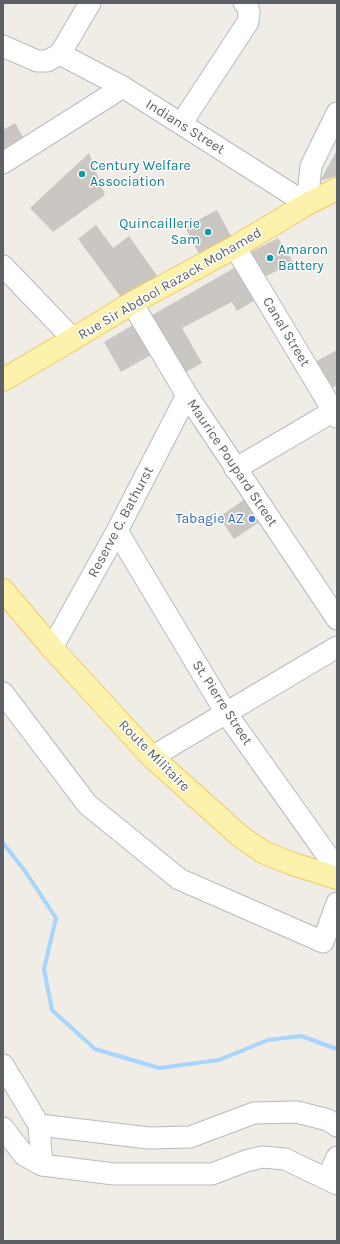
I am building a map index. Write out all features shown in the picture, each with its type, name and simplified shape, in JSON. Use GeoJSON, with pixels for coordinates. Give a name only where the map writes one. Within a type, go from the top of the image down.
{"type":"FeatureCollection","features":[{"type":"Feature","properties":{"kind":"main road","name":"Rue Sir Abdool Razack Mohamed"},"geometry":{"type":"LineString","coordinates":[[3,380],[132,303],[307,204],[337,189]]}},
{"type":"Feature","properties":{"kind":"main road","name":"Route Militaire"},"geometry":{"type":"LineString","coordinates":[[3,590],[52,648],[152,758],[240,836],[263,852],[290,863],[337,878]]}},
{"type":"Feature","properties":{"kind":"street"},"geometry":{"type":"LineString","coordinates":[[3,46],[37,61],[47,61],[60,54],[90,3]]}},
{"type":"Feature","properties":{"kind":"street"},"geometry":{"type":"LineString","coordinates":[[181,124],[248,22],[249,12],[247,5],[244,3]]}},
{"type":"Feature","properties":{"kind":"street","name":"Indians Street"},"geometry":{"type":"LineString","coordinates":[[60,54],[123,87],[307,204]]}},
{"type":"Feature","properties":{"kind":"street"},"geometry":{"type":"LineString","coordinates":[[3,163],[123,87]]}},
{"type":"Feature","properties":{"kind":"street"},"geometry":{"type":"LineString","coordinates":[[307,204],[312,166],[337,113]]}},
{"type":"Feature","properties":{"kind":"street","name":"Canal Street"},"geometry":{"type":"LineString","coordinates":[[235,246],[336,413]]}},
{"type":"Feature","properties":{"kind":"street"},"geometry":{"type":"LineString","coordinates":[[3,266],[73,339]]}},
{"type":"Feature","properties":{"kind":"street","name":"Maurice Poupard Street"},"geometry":{"type":"LineString","coordinates":[[132,303],[187,395],[337,619]]}},
{"type":"Feature","properties":{"kind":"street","name":"Reserve C. Bathurst"},"geometry":{"type":"LineString","coordinates":[[52,648],[117,531],[187,395]]}},
{"type":"Feature","properties":{"kind":"street"},"geometry":{"type":"LineString","coordinates":[[236,468],[336,413]]}},
{"type":"Feature","properties":{"kind":"street","name":"St. Pierre Street"},"geometry":{"type":"LineString","coordinates":[[117,531],[226,713],[337,869]]}},
{"type":"Feature","properties":{"kind":"street"},"geometry":{"type":"LineString","coordinates":[[152,758],[337,647]]}},
{"type":"Feature","properties":{"kind":"street"},"geometry":{"type":"LineString","coordinates":[[3,693],[87,804],[179,879],[323,942],[337,903]]}},
{"type":"Feature","properties":{"kind":"street"},"geometry":{"type":"LineString","coordinates":[[3,1065],[39,1125],[42,1165]]}},
{"type":"Feature","properties":{"kind":"street"},"geometry":{"type":"LineString","coordinates":[[39,1125],[149,1138],[190,1137],[254,1113],[296,1112],[328,1120],[337,1126]]}},
{"type":"Feature","properties":{"kind":"street"},"geometry":{"type":"LineString","coordinates":[[3,1128],[24,1155],[42,1165],[114,1174],[212,1174],[246,1161],[262,1157],[285,1159],[332,1182],[337,1157]]}},
{"type":"Feature","properties":{"kind":"building"},"geometry":{"type":"Polygon","coordinates":[[[15,123],[25,141],[3,154],[3,130],[15,123]]]}},
{"type":"Feature","properties":{"kind":"building"},"geometry":{"type":"Polygon","coordinates":[[[337,150],[337,176],[320,181],[337,150]]]}},
{"type":"Feature","properties":{"kind":"building","name":"Century Welfare Association"},"geometry":{"type":"Polygon","coordinates":[[[89,153],[105,195],[53,232],[30,208],[89,153]]]}},
{"type":"Feature","properties":{"kind":"building","name":"Quincaillerie Sam"},"geometry":{"type":"Polygon","coordinates":[[[217,210],[232,238],[199,254],[185,227],[217,210]]]}},
{"type":"Feature","properties":{"kind":"building"},"geometry":{"type":"Polygon","coordinates":[[[96,225],[113,248],[129,236],[160,280],[126,304],[78,239],[96,225]]]}},
{"type":"Feature","properties":{"kind":"building","name":"Amaron Battery"},"geometry":{"type":"Polygon","coordinates":[[[278,238],[293,262],[263,278],[247,254],[278,238]]]}},
{"type":"Feature","properties":{"kind":"building"},"geometry":{"type":"Polygon","coordinates":[[[243,263],[262,296],[237,311],[232,302],[182,328],[202,363],[179,376],[147,318],[243,263]]]}},
{"type":"Feature","properties":{"kind":"building"},"geometry":{"type":"Polygon","coordinates":[[[133,325],[151,355],[121,372],[104,342],[133,325]]]}},
{"type":"Feature","properties":{"kind":"building"},"geometry":{"type":"Polygon","coordinates":[[[337,350],[337,385],[328,390],[313,363],[337,350]]]}},
{"type":"Feature","properties":{"kind":"building"},"geometry":{"type":"Polygon","coordinates":[[[245,499],[261,521],[234,539],[219,517],[245,499]]]}},
{"type":"Feature","properties":{"kind":"waterway"},"geometry":{"type":"LineString","coordinates":[[3,843],[25,871],[56,918],[44,969],[52,1010],[95,1049],[159,1068],[219,1060],[268,1040],[301,1036],[337,1049]]}},
{"type":"Feature","properties":{"kind":"place","name":"Century Welfare Association"},"geometry":{"type":"Point","coordinates":[82,174]}},
{"type":"Feature","properties":{"kind":"place","name":"Quincaillerie Sam"},"geometry":{"type":"Point","coordinates":[208,232]}},
{"type":"Feature","properties":{"kind":"place","name":"Amaron Battery"},"geometry":{"type":"Point","coordinates":[270,258]}},
{"type":"Feature","properties":{"kind":"place","name":"Tabagie AZ"},"geometry":{"type":"Point","coordinates":[252,519]}}]}
